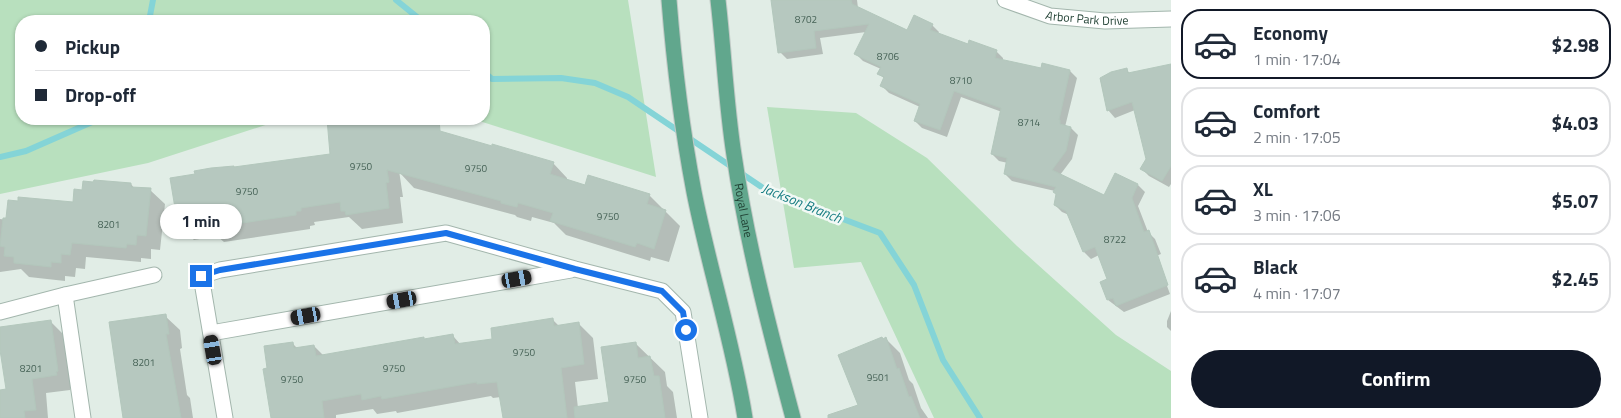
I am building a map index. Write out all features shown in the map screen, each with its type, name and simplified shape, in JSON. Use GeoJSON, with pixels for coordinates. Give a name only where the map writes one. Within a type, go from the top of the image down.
{"type":"FeatureCollection","features":[{"type":"Feature","properties":{"kind":"main road"},"geometry":{"type":"LineString","coordinates":[[669,0],[694,193],[730,343],[745,418]]}},
{"type":"Feature","properties":{"kind":"main road","name":"Royal Lane"},"geometry":{"type":"LineString","coordinates":[[718,0],[733,154],[755,271],[793,418]]}},
{"type":"Feature","properties":{"kind":"street","name":"Arbor Park Drive"},"geometry":{"type":"LineString","coordinates":[[1005,0],[1050,16],[1105,21],[1171,19]]}},
{"type":"Feature","properties":{"kind":"street"},"geometry":{"type":"LineString","coordinates":[[225,418],[201,276],[220,270],[446,233],[662,291],[683,312],[700,418]]}},
{"type":"Feature","properties":{"kind":"street"},"geometry":{"type":"LineString","coordinates":[[210,333],[575,269]]}},
{"type":"Feature","properties":{"kind":"street"},"geometry":{"type":"LineString","coordinates":[[0,312],[154,275]]}},
{"type":"Feature","properties":{"kind":"street"},"geometry":{"type":"LineString","coordinates":[[65,295],[82,418]]}},
{"type":"Feature","properties":{"kind":"green space"},"geometry":{"type":"Polygon","coordinates":[[[0,0],[628,0],[656,177],[490,124],[490,15],[15,15],[15,125],[265,125],[148,163],[0,194],[0,0]]]}},
{"type":"Feature","properties":{"kind":"green space"},"geometry":{"type":"Polygon","coordinates":[[[767,107],[856,113],[927,158],[1017,246],[1116,335],[1171,371],[1171,418],[934,418],[861,262],[794,268],[767,107]]]}},
{"type":"Feature","properties":{"kind":"building"},"geometry":{"type":"Polygon","coordinates":[[[771,0],[851,0],[852,4],[907,30],[914,15],[933,24],[930,30],[968,44],[969,40],[997,50],[995,58],[1041,68],[1042,63],[1070,70],[1059,120],[1060,124],[1071,127],[1066,151],[1052,170],[1104,195],[1115,173],[1138,184],[1132,198],[1144,232],[1149,230],[1168,285],[1116,306],[1113,298],[1107,300],[1100,282],[1107,279],[1095,247],[1083,252],[1066,211],[1054,205],[1056,194],[1053,192],[1056,187],[1004,174],[1007,158],[991,154],[1001,108],[954,91],[940,130],[914,121],[920,104],[880,86],[884,77],[877,74],[881,67],[854,54],[869,24],[814,31],[816,48],[778,53],[771,0]]]}},
{"type":"Feature","properties":{"kind":"building"},"geometry":{"type":"Polygon","coordinates":[[[1171,64],[1171,166],[1162,181],[1140,169],[1146,159],[1132,102],[1107,111],[1100,78],[1111,72],[1127,68],[1128,73],[1171,64]]]}},
{"type":"Feature","properties":{"kind":"building"},"geometry":{"type":"Polygon","coordinates":[[[328,125],[440,125],[440,131],[554,162],[550,174],[585,185],[588,175],[650,194],[647,204],[666,210],[654,249],[637,243],[635,247],[550,221],[553,213],[518,203],[517,207],[501,203],[501,201],[387,170],[389,182],[386,183],[389,208],[346,215],[345,211],[341,211],[340,202],[301,208],[301,211],[296,211],[296,215],[208,228],[208,224],[203,224],[202,222],[178,226],[170,178],[195,174],[194,171],[211,168],[234,167],[330,154],[328,125]]]}},
{"type":"Feature","properties":{"kind":"building"},"geometry":{"type":"Polygon","coordinates":[[[94,180],[131,183],[131,187],[151,188],[146,236],[137,235],[136,245],[127,244],[126,248],[72,243],[70,255],[61,254],[61,263],[51,262],[51,267],[14,263],[14,257],[4,256],[5,247],[0,246],[3,218],[6,218],[8,200],[18,201],[18,197],[73,202],[74,189],[82,190],[83,181],[93,182],[94,180]]]}},
{"type":"Feature","properties":{"kind":"building"},"geometry":{"type":"Polygon","coordinates":[[[166,314],[169,334],[166,334],[181,418],[123,418],[109,322],[166,314]]]}},
{"type":"Feature","properties":{"kind":"building"},"geometry":{"type":"Polygon","coordinates":[[[553,318],[554,326],[579,322],[584,364],[561,368],[567,418],[503,418],[497,382],[477,384],[477,382],[382,399],[381,396],[362,400],[361,394],[322,401],[324,418],[271,418],[263,369],[267,368],[264,346],[293,342],[294,348],[314,345],[316,356],[424,337],[424,339],[453,334],[455,344],[492,339],[491,328],[553,318]]]}},
{"type":"Feature","properties":{"kind":"building"},"geometry":{"type":"Polygon","coordinates":[[[51,320],[57,375],[32,379],[36,410],[24,411],[25,418],[0,418],[0,390],[6,389],[0,350],[0,327],[51,320]]]}},
{"type":"Feature","properties":{"kind":"building"},"geometry":{"type":"Polygon","coordinates":[[[882,337],[883,339],[886,337],[897,369],[899,368],[909,397],[911,396],[920,418],[828,418],[828,415],[858,405],[838,355],[882,337]]]}},
{"type":"Feature","properties":{"kind":"building"},"geometry":{"type":"Polygon","coordinates":[[[636,342],[638,358],[650,356],[654,376],[659,376],[665,418],[575,418],[574,407],[609,402],[601,347],[636,342]]]}},
{"type":"Feature","properties":{"kind":"waterway","name":"Jackson Branch"},"geometry":{"type":"LineString","coordinates":[[150,15],[153,0]]}},
{"type":"Feature","properties":{"kind":"waterway","name":"Jackson Branch"},"geometry":{"type":"LineString","coordinates":[[396,0],[415,15]]}},
{"type":"Feature","properties":{"kind":"waterway","name":"Jackson Branch"},"geometry":{"type":"LineString","coordinates":[[490,77],[492,79],[561,78],[595,83],[628,97],[766,190],[880,233],[914,285],[943,360],[980,418]]}},
{"type":"Feature","properties":{"kind":"waterway","name":"Jackson Branch"},"geometry":{"type":"LineString","coordinates":[[0,157],[26,151],[85,125]]}},
{"type":"Feature","properties":{"kind":"route"},"geometry":{"type":"LineString","coordinates":[[201,276],[220,270],[446,233],[662,291],[683,312],[686,330]]}}]}
